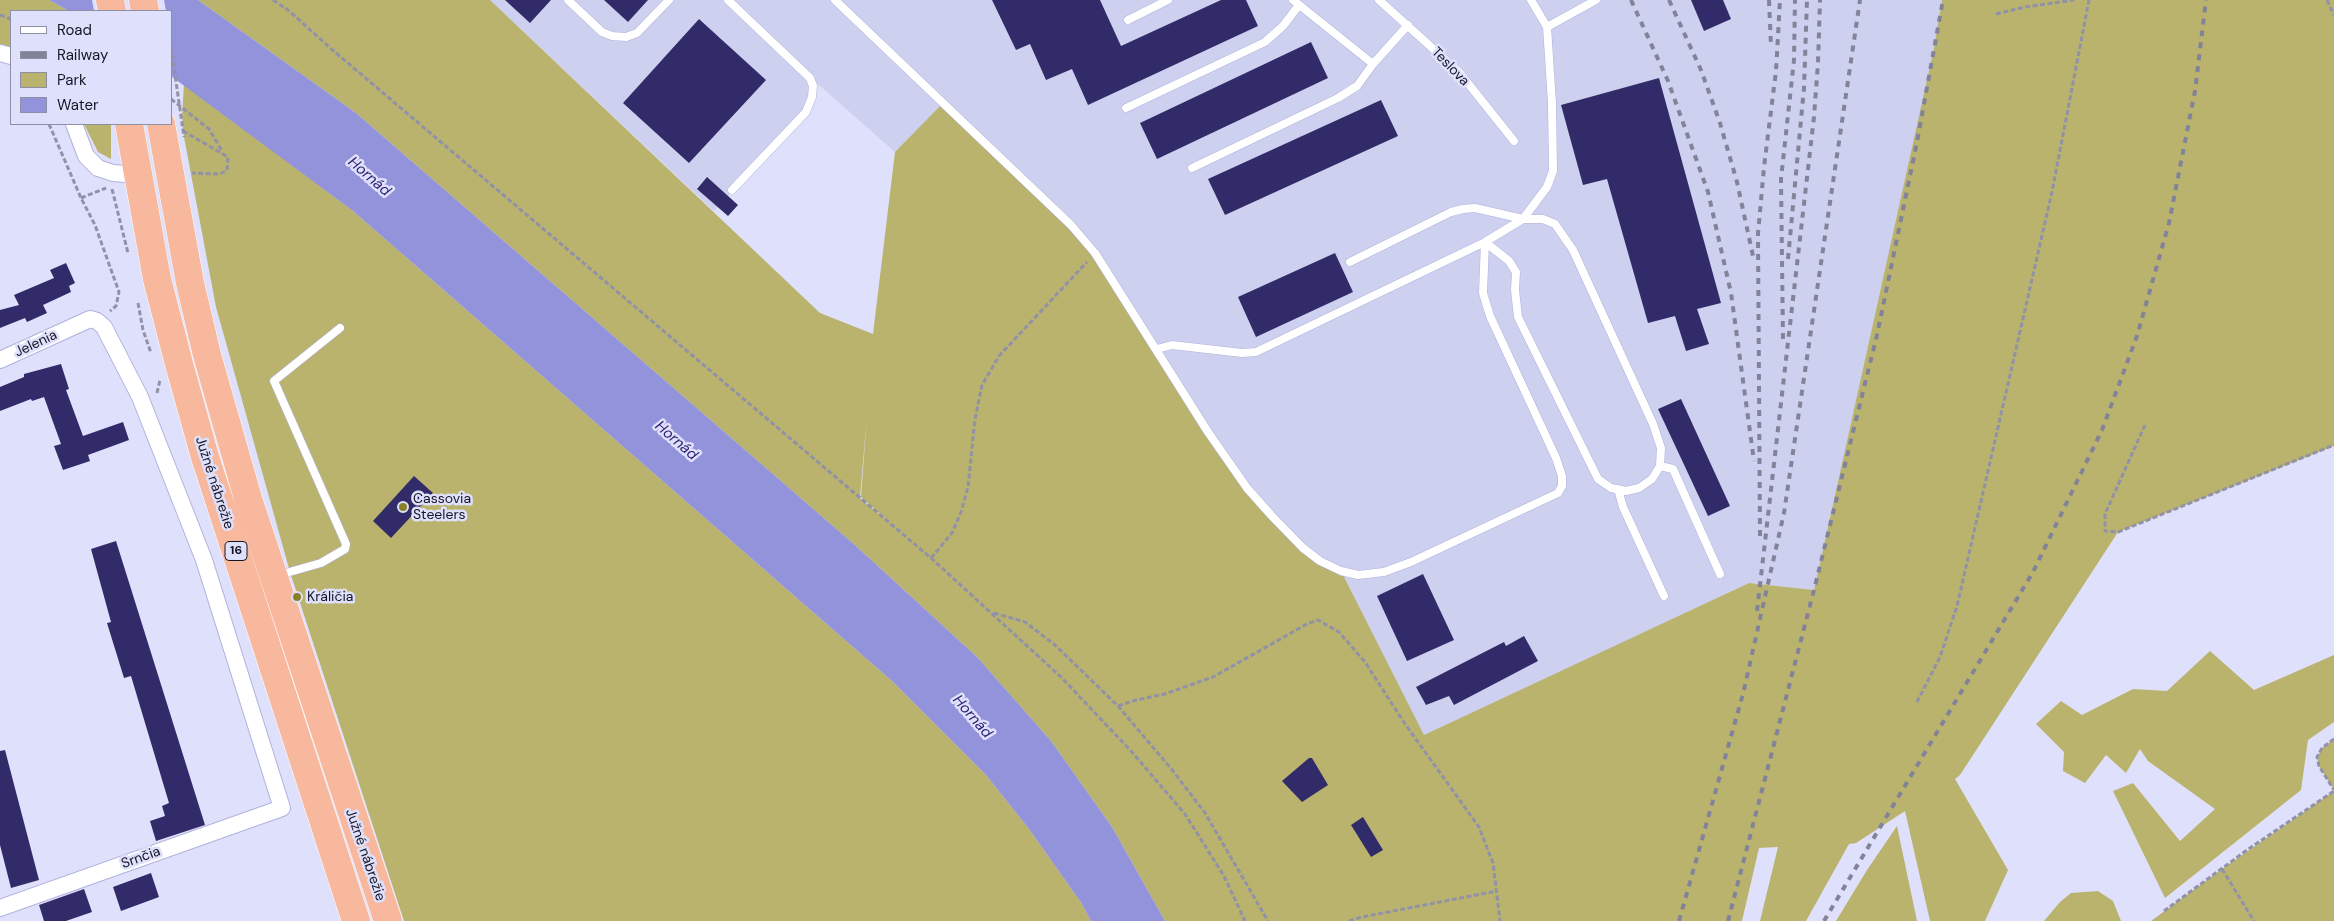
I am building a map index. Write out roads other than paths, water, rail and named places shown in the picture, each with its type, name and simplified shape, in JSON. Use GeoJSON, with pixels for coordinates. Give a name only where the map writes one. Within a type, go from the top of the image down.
{"type":"FeatureCollection","features":[{"type":"Feature","properties":{"kind":"highway","name":"Južné nábrežie"},"geometry":{"type":"LineString","coordinates":[[129,126],[136,175],[157,279],[178,364],[202,448],[356,921]]}},
{"type":"Feature","properties":{"kind":"highway","name":"Južné nábrežie"},"geometry":{"type":"LineString","coordinates":[[171,130],[190,283],[207,355],[249,502],[388,921]]}},
{"type":"Feature","properties":{"kind":"street"},"geometry":{"type":"LineString","coordinates":[[74,125],[86,156],[98,168],[113,173],[136,175]]}},
{"type":"Feature","properties":{"kind":"street","name":"Jelenia"},"geometry":{"type":"LineString","coordinates":[[0,360],[90,319],[97,321],[104,327],[140,397],[204,560],[282,808]]}},
{"type":"Feature","properties":{"kind":"street","name":"Srnčia"},"geometry":{"type":"LineString","coordinates":[[0,908],[282,808]]}},
{"type":"Feature","properties":{"kind":"lane"},"geometry":{"type":"LineString","coordinates":[[568,0],[602,32],[612,36],[626,37],[637,33],[669,0]]}},
{"type":"Feature","properties":{"kind":"lane"},"geometry":{"type":"LineString","coordinates":[[728,0],[810,78],[813,86],[812,97],[806,112],[732,190]]}},
{"type":"Feature","properties":{"kind":"lane"},"geometry":{"type":"LineString","coordinates":[[836,0],[1071,225],[1095,253],[1208,432],[1247,488],[1303,548],[1341,571],[1358,575],[1384,572],[1411,562],[1558,493],[1562,486],[1562,476],[1556,458],[1490,316],[1483,293],[1485,242]]}},
{"type":"Feature","properties":{"kind":"lane"},"geometry":{"type":"LineString","coordinates":[[1128,20],[1168,0]]}},
{"type":"Feature","properties":{"kind":"lane","name":"Teslova"},"geometry":{"type":"LineString","coordinates":[[1379,0],[1459,72],[1514,141]]}},
{"type":"Feature","properties":{"kind":"lane"},"geometry":{"type":"LineString","coordinates":[[1157,349],[1172,345],[1242,354],[1256,352],[1485,242],[1523,219],[1547,187],[1553,171],[1552,103],[1547,27],[1531,0]]}},
{"type":"Feature","properties":{"kind":"lane"},"geometry":{"type":"LineString","coordinates":[[1547,27],[1596,0]]}},
{"type":"Feature","properties":{"kind":"lane"},"geometry":{"type":"LineString","coordinates":[[1126,108],[1265,42],[1283,26],[1296,3],[1373,64]]}},
{"type":"Feature","properties":{"kind":"lane"},"geometry":{"type":"LineString","coordinates":[[1192,168],[1338,98],[1357,86],[1373,64],[1408,25]]}},
{"type":"Feature","properties":{"kind":"lane"},"geometry":{"type":"LineString","coordinates":[[1350,262],[1451,212],[1463,208],[1475,208],[1523,219],[1543,219],[1556,224],[1573,250],[1653,424],[1661,448],[1660,466],[1652,478],[1638,488],[1626,491],[1611,488],[1598,479],[1518,317],[1515,290],[1516,272],[1509,261],[1485,242]]}},
{"type":"Feature","properties":{"kind":"lane"},"geometry":{"type":"LineString","coordinates":[[274,577],[321,563],[345,549],[346,544],[274,381],[340,328]]}},
{"type":"Feature","properties":{"kind":"lane"},"geometry":{"type":"LineString","coordinates":[[1660,466],[1673,469],[1720,574]]}},
{"type":"Feature","properties":{"kind":"lane"},"geometry":{"type":"LineString","coordinates":[[1618,489],[1623,506],[1664,596]]}},
{"type":"Feature","properties":{"kind":"water","name":"Hornád"},"geometry":{"type":"Polygon","coordinates":[[[49,0],[198,0],[356,113],[856,546],[977,657],[1051,741],[1112,827],[1165,921],[1091,921],[1082,904],[1029,829],[986,775],[892,681],[353,211],[172,77],[172,10],[67,10],[49,0]]]}},
{"type":"Feature","properties":{"kind":"railway"},"geometry":{"type":"LineString","coordinates":[[1631,0],[1668,81],[1708,192],[1731,293],[1754,461]]}},
{"type":"Feature","properties":{"kind":"railway"},"geometry":{"type":"LineString","coordinates":[[1669,0],[1701,70],[1720,123],[1737,182],[1753,256]]}},
{"type":"Feature","properties":{"kind":"railway"},"geometry":{"type":"LineString","coordinates":[[1769,0],[1771,46]]}},
{"type":"Feature","properties":{"kind":"railway"},"geometry":{"type":"LineString","coordinates":[[1760,536],[1758,234],[1776,71],[1780,0]]}},
{"type":"Feature","properties":{"kind":"railway"},"geometry":{"type":"LineString","coordinates":[[1783,339],[1781,179],[1794,60],[1795,0]]}},
{"type":"Feature","properties":{"kind":"railway"},"geometry":{"type":"LineString","coordinates":[[1788,259],[1804,88],[1807,0]]}},
{"type":"Feature","properties":{"kind":"railway"},"geometry":{"type":"LineString","coordinates":[[1757,611],[1814,117],[1820,0]]}},
{"type":"Feature","properties":{"kind":"railway"},"geometry":{"type":"LineString","coordinates":[[1679,921],[1743,694],[1784,513],[1860,0]]}},
{"type":"Feature","properties":{"kind":"railway"},"geometry":{"type":"LineString","coordinates":[[1728,921],[1814,590],[1877,335],[1917,142],[1943,0]]}},
{"type":"Feature","properties":{"kind":"railway"},"geometry":{"type":"LineString","coordinates":[[1824,921],[2033,572],[2102,430],[2137,336],[2169,223],[2195,91],[2206,0]]}},
{"type":"Feature","properties":{"kind":"place","name":"Cassovia Steelers"},"geometry":{"type":"Point","coordinates":[403,507]}},
{"type":"Feature","properties":{"kind":"place","name":"Králičia"},"geometry":{"type":"Point","coordinates":[297,597]}}]}
